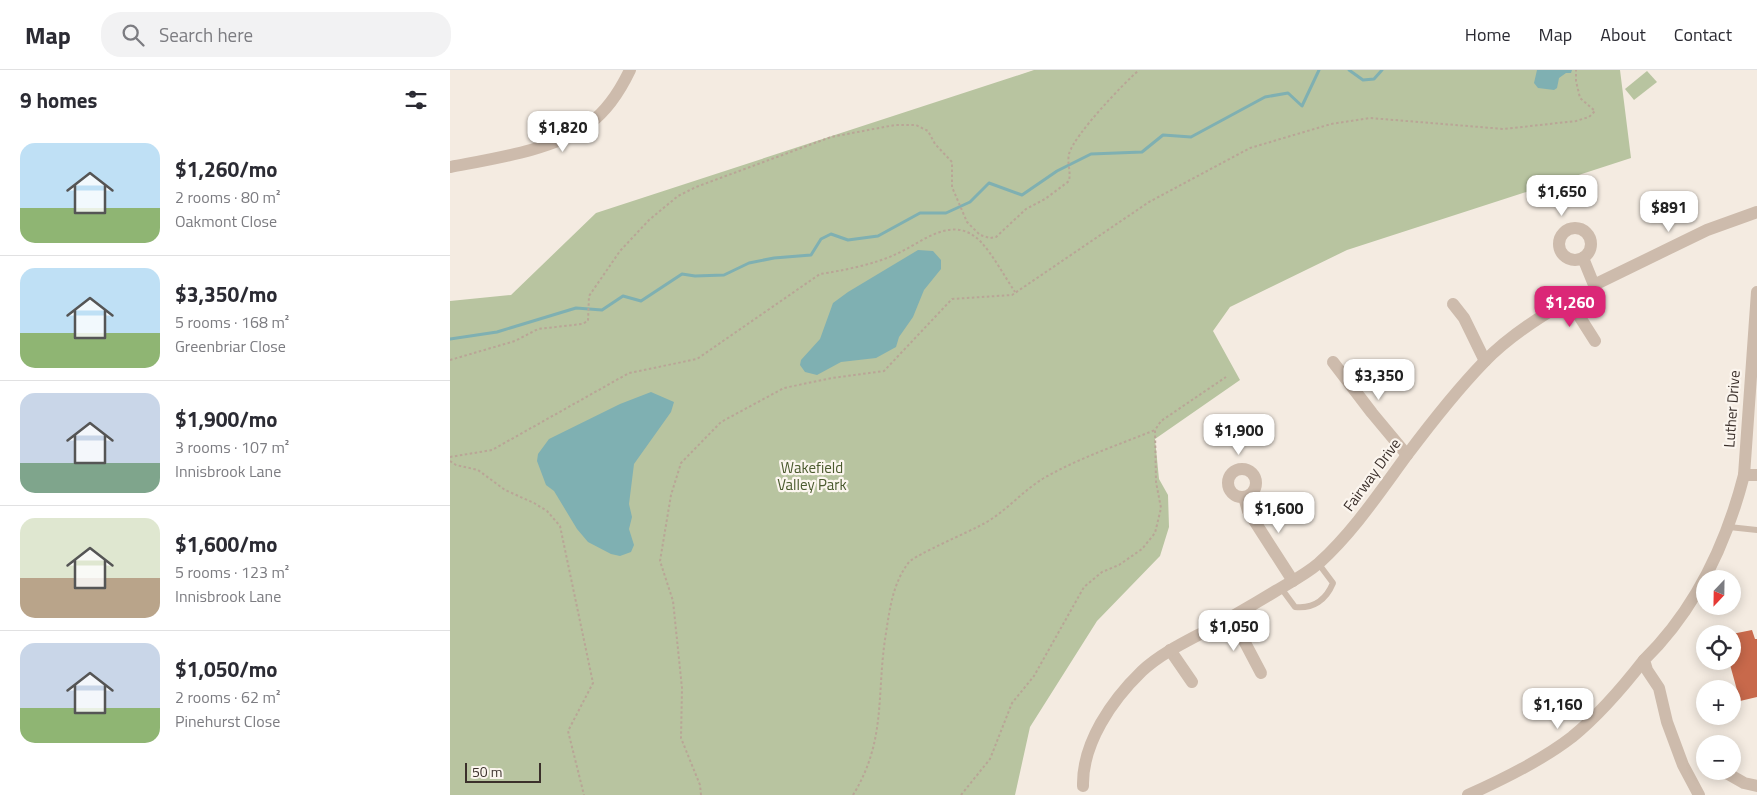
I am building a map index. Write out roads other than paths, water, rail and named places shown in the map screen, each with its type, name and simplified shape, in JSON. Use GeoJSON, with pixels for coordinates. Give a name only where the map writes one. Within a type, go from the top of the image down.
{"type":"FeatureCollection","features":[{"type":"Feature","properties":{"kind":"street"},"geometry":{"type":"LineString","coordinates":[[450,167],[554,142],[588,126],[609,106],[623,86],[630,70]]}},
{"type":"Feature","properties":{"kind":"street"},"geometry":{"type":"LineString","coordinates":[[1582,258],[1594,285],[1707,230],[1757,212]]}},
{"type":"Feature","properties":{"kind":"street","name":"Luther Drive"},"geometry":{"type":"LineString","coordinates":[[1468,795],[1484,792],[1572,736],[1594,717],[1683,615],[1701,586],[1730,527],[1750,475],[1757,292]]}},
{"type":"Feature","properties":{"kind":"street","name":"Fairway Drive"},"geometry":{"type":"LineString","coordinates":[[1084,786],[1085,761],[1098,729],[1133,680],[1170,650],[1232,618],[1293,581],[1318,563],[1355,526],[1407,455],[1485,361],[1523,330],[1569,300],[1595,341]]}},
{"type":"Feature","properties":{"kind":"street"},"geometry":{"type":"LineString","coordinates":[[1452,304],[1464,318],[1485,361]]}},
{"type":"Feature","properties":{"kind":"street"},"geometry":{"type":"LineString","coordinates":[[1334,362],[1372,413],[1407,455]]}},
{"type":"Feature","properties":{"kind":"street"},"geometry":{"type":"LineString","coordinates":[[1244,497],[1248,511],[1293,581]]}},
{"type":"Feature","properties":{"kind":"street"},"geometry":{"type":"LineString","coordinates":[[1232,618],[1261,673]]}},
{"type":"Feature","properties":{"kind":"street"},"geometry":{"type":"LineString","coordinates":[[1170,650],[1192,682]]}},
{"type":"Feature","properties":{"kind":"street"},"geometry":{"type":"LineString","coordinates":[[1644,660],[1647,670],[1659,688],[1680,757],[1699,795]]}},
{"type":"Feature","properties":{"kind":"street"},"geometry":{"type":"LineString","coordinates":[[1738,780],[1744,784],[1757,786]]}},
{"type":"Feature","properties":{"kind":"lane"},"geometry":{"type":"LineString","coordinates":[[1730,527],[1757,530]]}},
{"type":"Feature","properties":{"kind":"lane"},"geometry":{"type":"LineString","coordinates":[[1281,588],[1295,607],[1306,608],[1328,595],[1333,583],[1318,563]]}},
{"type":"Feature","properties":{"kind":"water"},"geometry":{"type":"Polygon","coordinates":[[[1537,70],[1572,70],[1571,73],[1566,73],[1559,78],[1557,88],[1554,90],[1538,88],[1534,83],[1537,70]]]}},
{"type":"Feature","properties":{"kind":"water"},"geometry":{"type":"Polygon","coordinates":[[[918,250],[933,251],[941,260],[941,269],[924,290],[913,317],[899,337],[896,347],[876,358],[841,362],[817,375],[805,372],[800,365],[801,360],[820,339],[833,303],[918,250]]]}},
{"type":"Feature","properties":{"kind":"water"},"geometry":{"type":"Polygon","coordinates":[[[651,392],[674,402],[671,412],[634,464],[629,504],[632,517],[629,529],[634,545],[631,552],[620,556],[611,554],[588,542],[577,529],[554,491],[546,485],[537,461],[538,454],[549,439],[620,404],[651,392]]]}},
{"type":"Feature","properties":{"kind":"waterway"},"geometry":{"type":"LineString","coordinates":[[450,339],[497,332],[576,308],[602,310],[623,296],[641,301],[682,274],[695,276],[724,275],[749,263],[774,258],[811,255],[821,239],[831,234],[848,240],[878,236],[920,213],[946,213],[970,202],[989,183],[1022,195],[1057,171],[1091,154],[1142,152],[1163,135],[1191,137],[1265,97],[1288,93],[1302,106],[1319,70]]}},
{"type":"Feature","properties":{"kind":"waterway"},"geometry":{"type":"LineString","coordinates":[[1349,70],[1363,80],[1374,79],[1382,70]]}},
{"type":"Feature","properties":{"kind":"park label","name":"Wakefield Valley Park"},"geometry":{"type":"Point","coordinates":[812,476]}}]}
